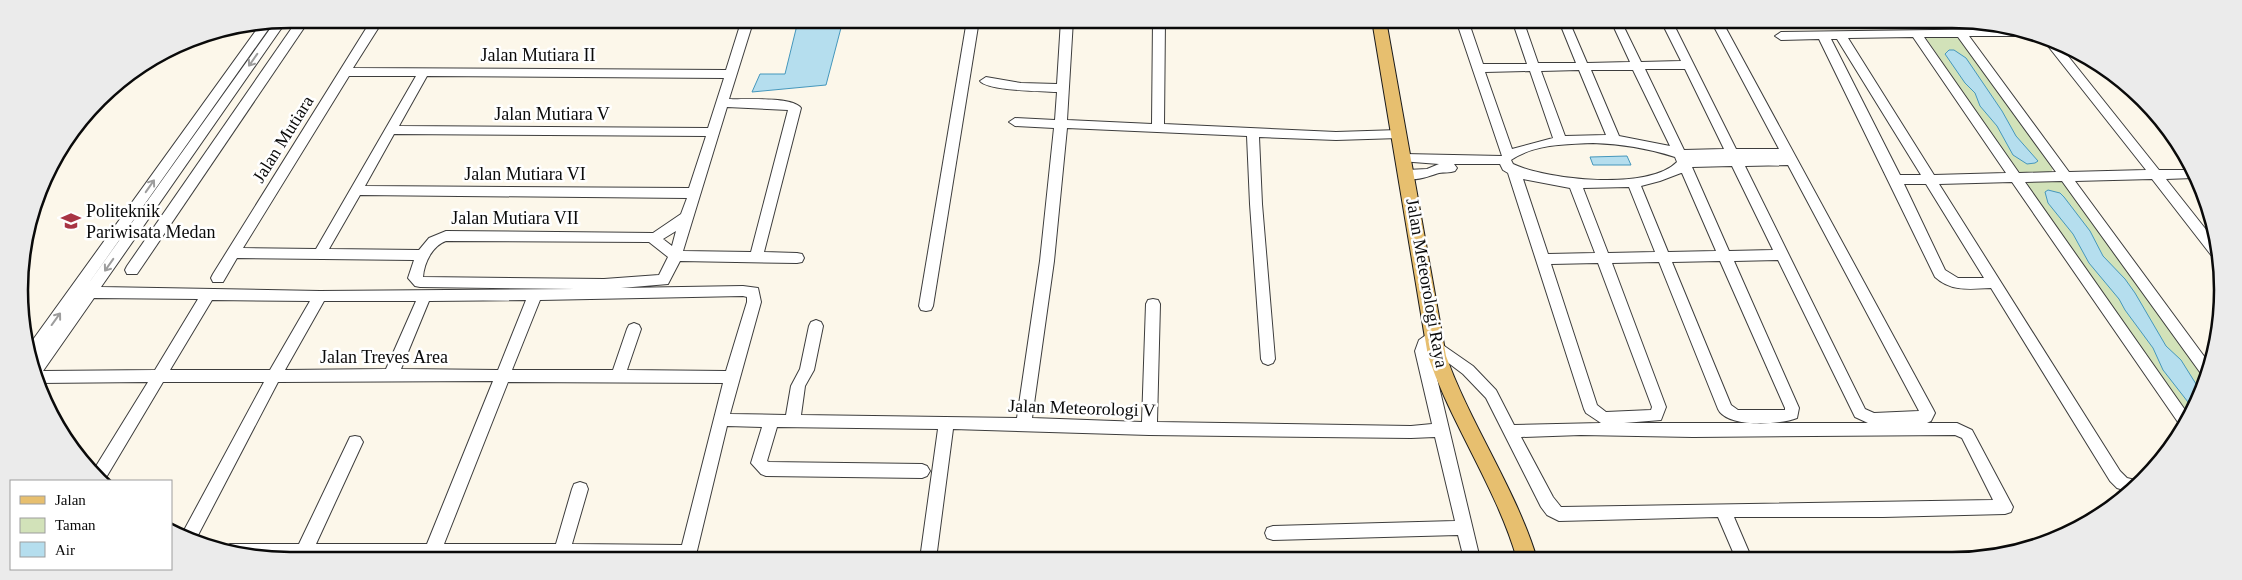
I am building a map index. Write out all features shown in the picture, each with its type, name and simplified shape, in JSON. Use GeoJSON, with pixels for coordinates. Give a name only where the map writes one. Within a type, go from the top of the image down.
{"type":"FeatureCollection","features":[{"type":"Feature","properties":{"kind":"main road","name":"Jalan Meteorologi Raya"},"geometry":{"type":"LineString","coordinates":[[1380,27],[1434,341],[1444,376],[1507,500],[1521,535],[1525,552]]}},
{"type":"Feature","properties":{"kind":"street"},"geometry":{"type":"LineString","coordinates":[[132,270],[299,27]]}},
{"type":"Feature","properties":{"kind":"street","name":"Jalan Mutiara"},"geometry":{"type":"LineString","coordinates":[[218,278],[373,27]]}},
{"type":"Feature","properties":{"kind":"street"},"geometry":{"type":"LineString","coordinates":[[233,253],[424,255],[415,278],[420,282],[594,284],[661,281],[668,273],[675,256],[746,27]]}},
{"type":"Feature","properties":{"kind":"street"},"geometry":{"type":"LineString","coordinates":[[926,306],[973,27]]}},
{"type":"Feature","properties":{"kind":"street"},"geometry":{"type":"LineString","coordinates":[[1024,424],[1047,262],[1061,124],[1066,27]]}},
{"type":"Feature","properties":{"kind":"street"},"geometry":{"type":"LineString","coordinates":[[1158,27],[1158,128]]}},
{"type":"Feature","properties":{"kind":"street"},"geometry":{"type":"LineString","coordinates":[[1464,27],[1591,409],[1604,418],[1656,416],[1659,407],[1575,183]]}},
{"type":"Feature","properties":{"kind":"street"},"geometry":{"type":"LineString","coordinates":[[1520,27],[1561,142]]}},
{"type":"Feature","properties":{"kind":"street"},"geometry":{"type":"LineString","coordinates":[[1567,27],[1614,139]]}},
{"type":"Feature","properties":{"kind":"street"},"geometry":{"type":"LineString","coordinates":[[1619,27],[1682,159],[1792,408],[1792,414],[1787,416],[1738,416],[1731,414],[1725,409],[1633,182]]}},
{"type":"Feature","properties":{"kind":"street"},"geometry":{"type":"LineString","coordinates":[[1670,27],[1860,413],[1873,419],[1926,417],[1928,413],[1720,27]]}},
{"type":"Feature","properties":{"kind":"street"},"geometry":{"type":"LineString","coordinates":[[35,350],[83,292],[276,28]]}},
{"type":"Feature","properties":{"kind":"street"},"geometry":{"type":"LineString","coordinates":[[38,365],[83,292],[262,29]]}},
{"type":"Feature","properties":{"kind":"street"},"geometry":{"type":"LineString","coordinates":[[1782,36],[1999,32]]}},
{"type":"Feature","properties":{"kind":"street"},"geometry":{"type":"LineString","coordinates":[[1961,33],[2203,366]]}},
{"type":"Feature","properties":{"kind":"street"},"geometry":{"type":"LineString","coordinates":[[1916,34],[2181,416]]}},
{"type":"Feature","properties":{"kind":"street"},"geometry":{"type":"LineString","coordinates":[[1823,35],[1896,180],[1940,273],[1953,283],[1995,283]]}},
{"type":"Feature","properties":{"kind":"street"},"geometry":{"type":"LineString","coordinates":[[1840,35],[2115,476],[2122,483],[2128,485]]}},
{"type":"Feature","properties":{"kind":"street"},"geometry":{"type":"LineString","coordinates":[[2057,50],[2210,243]]}},
{"type":"Feature","properties":{"kind":"street"},"geometry":{"type":"LineString","coordinates":[[1479,68],[1688,64]]}},
{"type":"Feature","properties":{"kind":"street","name":"Jalan Mutiara II"},"geometry":{"type":"LineString","coordinates":[[345,72],[732,74]]}},
{"type":"Feature","properties":{"kind":"street"},"geometry":{"type":"LineString","coordinates":[[319,255],[424,72]]}},
{"type":"Feature","properties":{"kind":"street"},"geometry":{"type":"LineString","coordinates":[[986,81],[1021,87],[1062,88]]}},
{"type":"Feature","properties":{"kind":"street"},"geometry":{"type":"LineString","coordinates":[[722,103],[788,105],[795,108],[756,257]]}},
{"type":"Feature","properties":{"kind":"street"},"geometry":{"type":"LineString","coordinates":[[1015,122],[1336,136],[1399,134]]}},
{"type":"Feature","properties":{"kind":"street","name":"Jalan Mutiara V"},"geometry":{"type":"LineString","coordinates":[[390,130],[713,132]]}},
{"type":"Feature","properties":{"kind":"street"},"geometry":{"type":"LineString","coordinates":[[1253,132],[1256,204],[1268,359]]}},
{"type":"Feature","properties":{"kind":"street"},"geometry":{"type":"LineString","coordinates":[[1508,163],[1532,146],[1561,142],[1614,139],[1650,144],[1682,159],[1790,157]]}},
{"type":"Feature","properties":{"kind":"street"},"geometry":{"type":"LineString","coordinates":[[1405,166],[1429,173],[1436,164],[1508,163],[1575,183],[1604,184],[1633,182],[1666,175],[1675,172],[1682,159]]}},
{"type":"Feature","properties":{"kind":"street"},"geometry":{"type":"LineString","coordinates":[[1896,180],[2187,174]]}},
{"type":"Feature","properties":{"kind":"street","name":"Jalan Mutiara VI"},"geometry":{"type":"LineString","coordinates":[[356,190],[694,193]]}},
{"type":"Feature","properties":{"kind":"street"},"geometry":{"type":"LineString","coordinates":[[687,217],[655,238],[675,256],[797,258]]}},
{"type":"Feature","properties":{"kind":"street","name":"Jalan Mutiara VII"},"geometry":{"type":"LineString","coordinates":[[424,255],[432,242],[446,236],[655,238]]}},
{"type":"Feature","properties":{"kind":"street"},"geometry":{"type":"LineString","coordinates":[[1542,259],[1782,255]]}},
{"type":"Feature","properties":{"kind":"street"},"geometry":{"type":"LineString","coordinates":[[83,292],[320,296],[753,292],[754,302],[732,377],[689,552]]}},
{"type":"Feature","properties":{"kind":"street"},"geometry":{"type":"LineString","coordinates":[[101,473],[208,295]]}},
{"type":"Feature","properties":{"kind":"street"},"geometry":{"type":"LineString","coordinates":[[391,375],[425,295]]}},
{"type":"Feature","properties":{"kind":"street"},"geometry":{"type":"LineString","coordinates":[[432,552],[535,295]]}},
{"type":"Feature","properties":{"kind":"street"},"geometry":{"type":"LineString","coordinates":[[191,533],[274,376],[320,296]]}},
{"type":"Feature","properties":{"kind":"street"},"geometry":{"type":"LineString","coordinates":[[1149,429],[1153,304]]}},
{"type":"Feature","properties":{"kind":"street"},"geometry":{"type":"LineString","coordinates":[[793,422],[798,386],[807,370],[816,326]]}},
{"type":"Feature","properties":{"kind":"street"},"geometry":{"type":"LineString","coordinates":[[618,376],[634,329]]}},
{"type":"Feature","properties":{"kind":"street"},"geometry":{"type":"LineString","coordinates":[[1471,552],[1422,350],[1424,344],[1434,341],[1468,370],[1491,394],[1510,431],[1547,502],[1559,514],[2005,507],[1967,434],[1957,429],[1693,431],[1581,429],[1510,431]]}},
{"type":"Feature","properties":{"kind":"street","name":"Jalan Treves Area"},"geometry":{"type":"LineString","coordinates":[[42,377],[391,375],[732,377]]}},
{"type":"Feature","properties":{"kind":"street","name":"Jalan Meteorologi V"},"geometry":{"type":"LineString","coordinates":[[722,420],[1024,424],[1149,429],[1401,432],[1441,430]]}},
{"type":"Feature","properties":{"kind":"street"},"geometry":{"type":"LineString","coordinates":[[771,421],[759,463],[766,469],[922,471]]}},
{"type":"Feature","properties":{"kind":"street"},"geometry":{"type":"LineString","coordinates":[[929,552],[946,423]]}},
{"type":"Feature","properties":{"kind":"street"},"geometry":{"type":"LineString","coordinates":[[304,552],[355,442]]}},
{"type":"Feature","properties":{"kind":"street"},"geometry":{"type":"LineString","coordinates":[[562,552],[580,489]]}},
{"type":"Feature","properties":{"kind":"street"},"geometry":{"type":"LineString","coordinates":[[1723,510],[1741,552]]}},
{"type":"Feature","properties":{"kind":"street"},"geometry":{"type":"LineString","coordinates":[[1273,533],[1466,528]]}},
{"type":"Feature","properties":{"kind":"green space"},"geometry":{"type":"Polygon","coordinates":[[[1953,36],[1961,40],[2053,168],[2051,173],[2023,173],[2015,170],[1926,38],[1953,36]]]}},
{"type":"Feature","properties":{"kind":"green space"},"geometry":{"type":"Polygon","coordinates":[[[2029,181],[2059,181],[2068,185],[2202,371],[2184,412],[2026,186],[2029,181]]]}},
{"type":"Feature","properties":{"kind":"water"},"geometry":{"type":"Polygon","coordinates":[[[797,27],[841,27],[826,85],[752,92],[760,74],[785,74],[797,27]]]}},
{"type":"Feature","properties":{"kind":"water"},"geometry":{"type":"Polygon","coordinates":[[[1949,50],[1954,50],[1966,58],[2002,111],[2016,136],[2038,161],[2027,164],[2013,155],[1997,126],[1980,106],[1975,93],[1965,83],[1945,54],[1949,50]]]}},
{"type":"Feature","properties":{"kind":"water"},"geometry":{"type":"Polygon","coordinates":[[[1627,156],[1631,165],[1593,165],[1590,157],[1627,156]]]}},
{"type":"Feature","properties":{"kind":"water"},"geometry":{"type":"Polygon","coordinates":[[[2048,190],[2060,193],[2064,197],[2090,231],[2103,256],[2125,279],[2135,293],[2166,346],[2181,360],[2197,385],[2189,403],[2163,370],[2153,348],[2119,299],[2089,263],[2073,234],[2048,203],[2045,192],[2048,190]]]}},
{"type":"Feature","properties":{"kind":"place","name":"Politeknik Pariwisata Medan"},"geometry":{"type":"Point","coordinates":[71,221]}}]}
